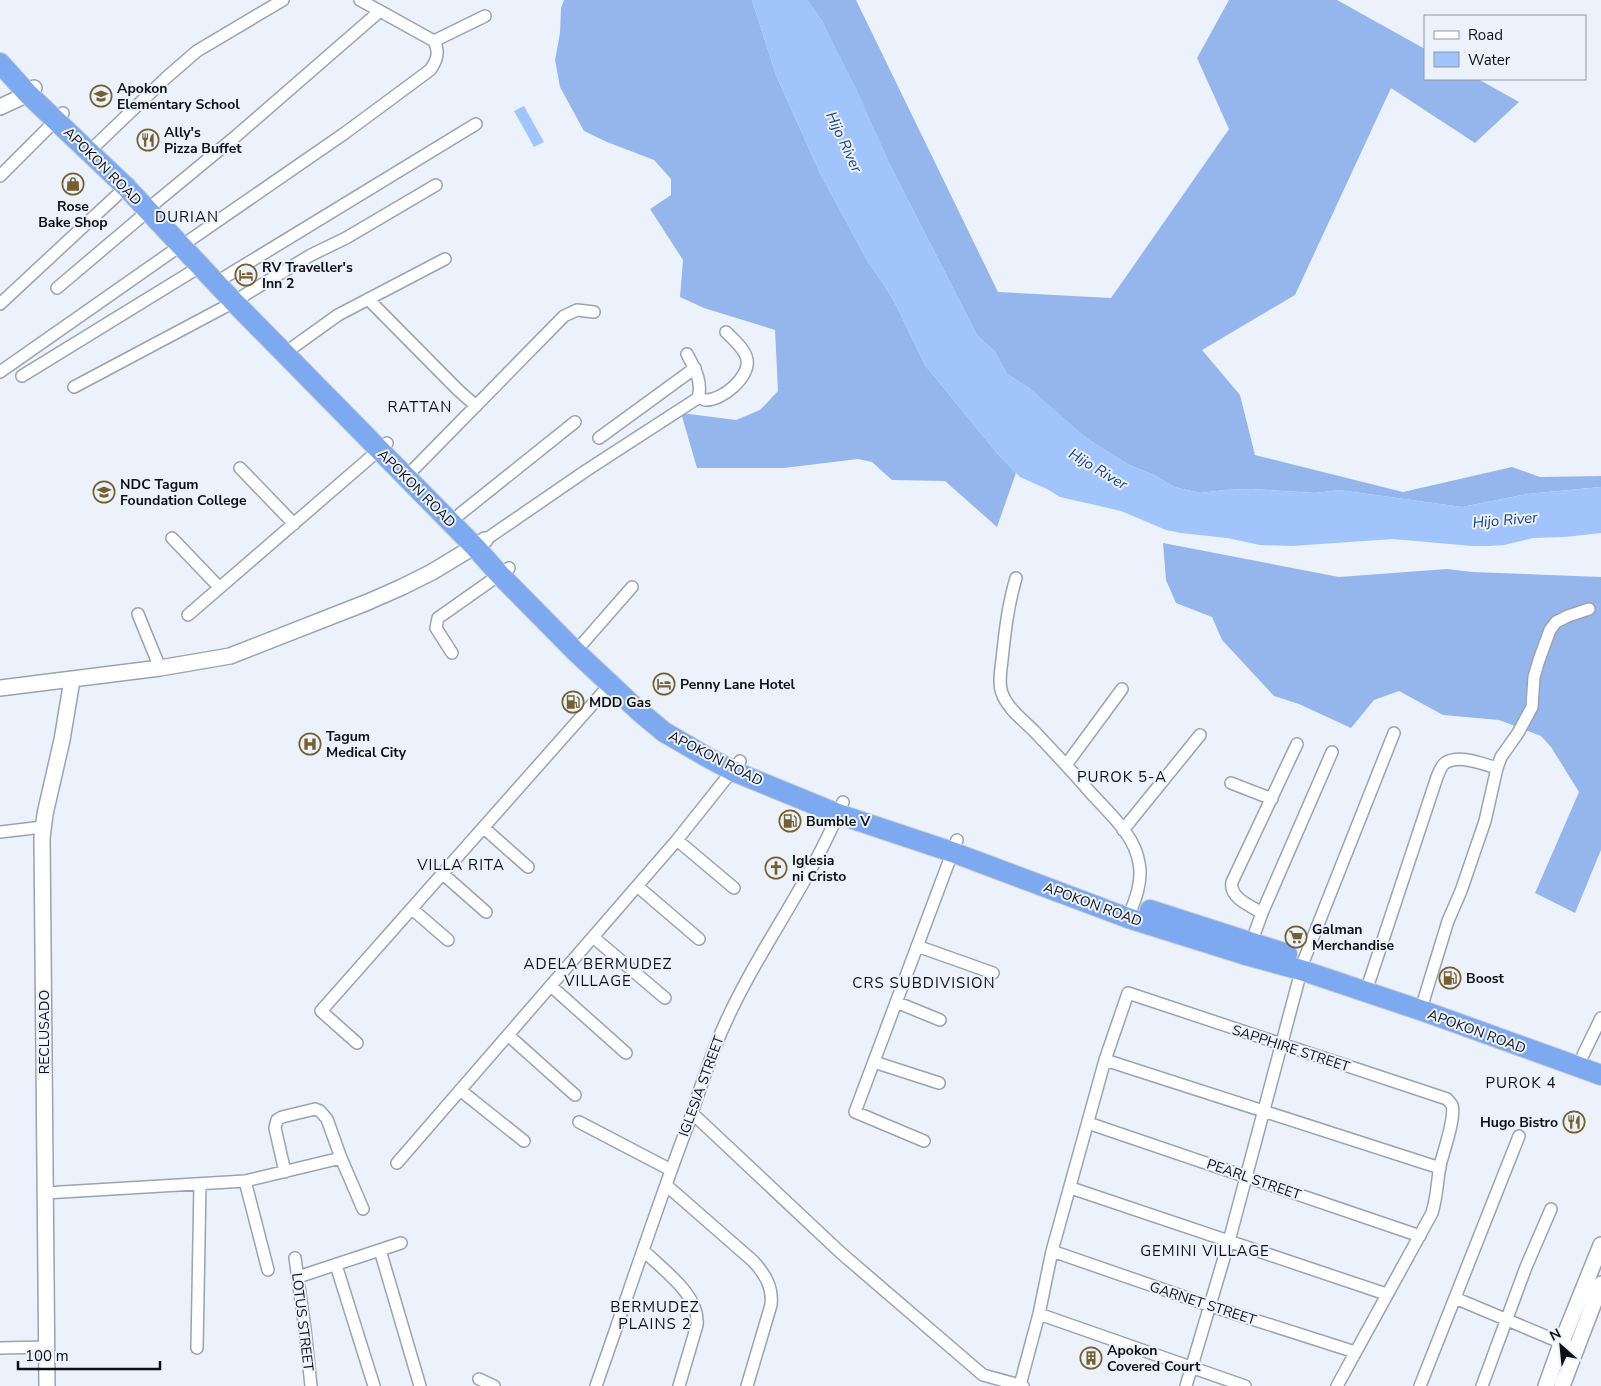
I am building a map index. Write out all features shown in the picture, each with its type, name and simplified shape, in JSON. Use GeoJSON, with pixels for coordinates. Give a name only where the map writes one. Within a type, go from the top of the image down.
{"type":"FeatureCollection","features":[{"type":"Feature","properties":{"kind":"highway","name":"APOKON ROAD"},"geometry":{"type":"LineString","coordinates":[[0,59],[31,90]]}},
{"type":"Feature","properties":{"kind":"highway","name":"APOKON ROAD"},"geometry":{"type":"LineString","coordinates":[[0,63],[59,116],[129,184],[185,243],[225,277],[239,299]]}},
{"type":"Feature","properties":{"kind":"highway","name":"APOKON ROAD"},"geometry":{"type":"LineString","coordinates":[[59,116],[97,144],[129,184]]}},
{"type":"Feature","properties":{"kind":"highway","name":"APOKON ROAD"},"geometry":{"type":"LineString","coordinates":[[185,243],[201,266],[239,299],[480,543],[575,651],[670,725],[736,766],[797,787],[841,808],[954,846],[1130,911],[1249,949],[1370,982],[1424,999],[1592,1058]]}},
{"type":"Feature","properties":{"kind":"highway","name":"APOKON ROAD"},"geometry":{"type":"LineString","coordinates":[[410,473],[460,514],[480,543]]}},
{"type":"Feature","properties":{"kind":"highway","name":"APOKON ROAD"},"geometry":{"type":"LineString","coordinates":[[505,572],[583,644],[614,680]]}},
{"type":"Feature","properties":{"kind":"highway","name":"APOKON ROAD"},"geometry":{"type":"LineString","coordinates":[[1303,965],[1601,1075]]}},
{"type":"Feature","properties":{"kind":"street"},"geometry":{"type":"LineString","coordinates":[[97,144],[166,77],[196,51],[283,0]]}},
{"type":"Feature","properties":{"kind":"street"},"geometry":{"type":"LineString","coordinates":[[0,372],[345,133],[430,70],[435,64],[438,54],[434,40],[360,0]]}},
{"type":"Feature","properties":{"kind":"street"},"geometry":{"type":"LineString","coordinates":[[57,288],[380,12]]}},
{"type":"Feature","properties":{"kind":"street"},"geometry":{"type":"LineString","coordinates":[[434,40],[485,16]]}},
{"type":"Feature","properties":{"kind":"street"},"geometry":{"type":"LineString","coordinates":[[0,107],[31,90]]}},
{"type":"Feature","properties":{"kind":"street"},"geometry":{"type":"LineString","coordinates":[[0,176],[59,116]]}},
{"type":"Feature","properties":{"kind":"street"},"geometry":{"type":"LineString","coordinates":[[225,277],[476,124]]}},
{"type":"Feature","properties":{"kind":"street"},"geometry":{"type":"LineString","coordinates":[[0,304],[129,184]]}},
{"type":"Feature","properties":{"kind":"street"},"geometry":{"type":"LineString","coordinates":[[74,387],[239,299],[311,255],[346,238],[436,185]]}},
{"type":"Feature","properties":{"kind":"street"},"geometry":{"type":"LineString","coordinates":[[289,349],[338,314],[445,259]]}},
{"type":"Feature","properties":{"kind":"street"},"geometry":{"type":"LineString","coordinates":[[22,376],[201,266]]}},
{"type":"Feature","properties":{"kind":"street"},"geometry":{"type":"LineString","coordinates":[[368,299],[476,406]]}},
{"type":"Feature","properties":{"kind":"street"},"geometry":{"type":"LineString","coordinates":[[410,473],[564,316],[577,310],[594,312]]}},
{"type":"Feature","properties":{"kind":"street"},"geometry":{"type":"LineString","coordinates":[[698,398],[711,399],[727,392],[738,383],[748,366],[747,357],[726,332]]}},
{"type":"Feature","properties":{"kind":"street"},"geometry":{"type":"LineString","coordinates":[[0,688],[72,680],[222,658],[402,587],[432,572],[480,543],[587,470],[698,398],[700,390],[695,368],[686,354]]}},
{"type":"Feature","properties":{"kind":"street"},"geometry":{"type":"LineString","coordinates":[[600,438],[695,368]]}},
{"type":"Feature","properties":{"kind":"street"},"geometry":{"type":"LineString","coordinates":[[460,514],[576,422]]}},
{"type":"Feature","properties":{"kind":"street"},"geometry":{"type":"LineString","coordinates":[[188,615],[384,447]]}},
{"type":"Feature","properties":{"kind":"street"},"geometry":{"type":"LineString","coordinates":[[240,468],[294,524]]}},
{"type":"Feature","properties":{"kind":"street"},"geometry":{"type":"LineString","coordinates":[[172,538],[219,587]]}},
{"type":"Feature","properties":{"kind":"street"},"geometry":{"type":"LineString","coordinates":[[452,654],[436,628],[438,618],[505,572]]}},
{"type":"Feature","properties":{"kind":"street"},"geometry":{"type":"LineString","coordinates":[[1016,578],[1007,609],[1000,678],[1002,693],[1012,708],[1066,765],[1123,830],[1137,853],[1140,874],[1130,911]]}},
{"type":"Feature","properties":{"kind":"street"},"geometry":{"type":"LineString","coordinates":[[583,644],[632,586]]}},
{"type":"Feature","properties":{"kind":"street"},"geometry":{"type":"LineString","coordinates":[[1424,999],[1445,930],[1461,891],[1485,821],[1501,757],[1532,707],[1534,677],[1550,630],[1556,622],[1589,609]]}},
{"type":"Feature","properties":{"kind":"street"},"geometry":{"type":"LineString","coordinates":[[138,614],[160,668]]}},
{"type":"Feature","properties":{"kind":"street","name":"RECLUSADO"},"geometry":{"type":"LineString","coordinates":[[47,1386],[43,828],[62,740],[72,680]]}},
{"type":"Feature","properties":{"kind":"street"},"geometry":{"type":"LineString","coordinates":[[357,1043],[322,1011],[614,680]]}},
{"type":"Feature","properties":{"kind":"street"},"geometry":{"type":"LineString","coordinates":[[1066,765],[1122,688]]}},
{"type":"Feature","properties":{"kind":"street"},"geometry":{"type":"LineString","coordinates":[[1186,1386],[1211,1306],[1303,965],[1394,733]]}},
{"type":"Feature","properties":{"kind":"street"},"geometry":{"type":"LineString","coordinates":[[1123,830],[1200,736]]}},
{"type":"Feature","properties":{"kind":"street"},"geometry":{"type":"LineString","coordinates":[[1262,913],[1236,896],[1232,887],[1298,744]]}},
{"type":"Feature","properties":{"kind":"street"},"geometry":{"type":"LineString","coordinates":[[1249,949],[1262,913],[1332,752]]}},
{"type":"Feature","properties":{"kind":"street"},"geometry":{"type":"LineString","coordinates":[[1370,982],[1441,767],[1446,763],[1462,760],[1497,768]]}},
{"type":"Feature","properties":{"kind":"street"},"geometry":{"type":"LineString","coordinates":[[397,1162],[677,840],[736,766]]}},
{"type":"Feature","properties":{"kind":"street"},"geometry":{"type":"LineString","coordinates":[[1231,783],[1272,799]]}},
{"type":"Feature","properties":{"kind":"street","name":"IGLESIA STREET"},"geometry":{"type":"LineString","coordinates":[[596,1386],[722,1029],[750,973],[808,874],[841,808]]}},
{"type":"Feature","properties":{"kind":"street"},"geometry":{"type":"LineString","coordinates":[[0,832],[43,828]]}},
{"type":"Feature","properties":{"kind":"street"},"geometry":{"type":"LineString","coordinates":[[484,828],[528,867]]}},
{"type":"Feature","properties":{"kind":"street"},"geometry":{"type":"LineString","coordinates":[[677,840],[734,888]]}},
{"type":"Feature","properties":{"kind":"street"},"geometry":{"type":"LineString","coordinates":[[924,1141],[856,1112],[954,846]]}},
{"type":"Feature","properties":{"kind":"street"},"geometry":{"type":"LineString","coordinates":[[443,874],[486,912]]}},
{"type":"Feature","properties":{"kind":"street"},"geometry":{"type":"LineString","coordinates":[[637,886],[699,938]]}},
{"type":"Feature","properties":{"kind":"street"},"geometry":{"type":"LineString","coordinates":[[412,908],[448,940]]}},
{"type":"Feature","properties":{"kind":"street"},"geometry":{"type":"LineString","coordinates":[[593,936],[665,998]]}},
{"type":"Feature","properties":{"kind":"street"},"geometry":{"type":"LineString","coordinates":[[917,946],[993,973]]}},
{"type":"Feature","properties":{"kind":"street"},"geometry":{"type":"LineString","coordinates":[[551,986],[626,1053]]}},
{"type":"Feature","properties":{"kind":"street","name":"SAPPHIRE STREET"},"geometry":{"type":"LineString","coordinates":[[1105,1060],[1128,993],[1447,1099],[1453,1108],[1440,1168]]}},
{"type":"Feature","properties":{"kind":"street"},"geometry":{"type":"LineString","coordinates":[[896,1002],[940,1020]]}},
{"type":"Feature","properties":{"kind":"street"},"geometry":{"type":"LineString","coordinates":[[1592,1058],[1601,1018]]}},
{"type":"Feature","properties":{"kind":"street"},"geometry":{"type":"LineString","coordinates":[[508,1035],[575,1095]]}},
{"type":"Feature","properties":{"kind":"street"},"geometry":{"type":"LineString","coordinates":[[692,1113],[841,1253],[982,1381],[1022,1385],[1052,1251],[1105,1060],[1440,1168],[1436,1200],[1432,1213],[1337,1386]]}},
{"type":"Feature","properties":{"kind":"street"},"geometry":{"type":"LineString","coordinates":[[874,1062],[939,1083]]}},
{"type":"Feature","properties":{"kind":"street"},"geometry":{"type":"LineString","coordinates":[[460,1090],[524,1141]]}},
{"type":"Feature","properties":{"kind":"street"},"geometry":{"type":"LineString","coordinates":[[285,1172],[275,1123],[282,1117],[315,1109],[320,1110],[327,1119],[363,1209]]}},
{"type":"Feature","properties":{"kind":"street"},"geometry":{"type":"LineString","coordinates":[[578,1122],[671,1170]]}},
{"type":"Feature","properties":{"kind":"street","name":"PEARL STREET"},"geometry":{"type":"LineString","coordinates":[[1088,1123],[1420,1236]]}},
{"type":"Feature","properties":{"kind":"street"},"geometry":{"type":"LineString","coordinates":[[1420,1386],[1519,1136]]}},
{"type":"Feature","properties":{"kind":"street"},"geometry":{"type":"LineString","coordinates":[[45,1193],[245,1181],[341,1158]]}},
{"type":"Feature","properties":{"kind":"street"},"geometry":{"type":"LineString","coordinates":[[245,1181],[268,1270]]}},
{"type":"Feature","properties":{"kind":"street"},"geometry":{"type":"LineString","coordinates":[[197,1348],[200,1184]]}},
{"type":"Feature","properties":{"kind":"street"},"geometry":{"type":"LineString","coordinates":[[666,1185],[753,1261],[760,1268],[769,1285],[772,1294],[772,1304],[747,1386]]}},
{"type":"Feature","properties":{"kind":"street"},"geometry":{"type":"LineString","coordinates":[[1071,1188],[1386,1294]]}},
{"type":"Feature","properties":{"kind":"street"},"geometry":{"type":"LineString","coordinates":[[1482,1386],[1526,1267],[1551,1209]]}},
{"type":"Feature","properties":{"kind":"street"},"geometry":{"type":"LineString","coordinates":[[298,1277],[401,1244]]}},
{"type":"Feature","properties":{"kind":"street"},"geometry":{"type":"LineString","coordinates":[[1546,1386],[1601,1245]]}},
{"type":"Feature","properties":{"kind":"street"},"geometry":{"type":"LineString","coordinates":[[380,1250],[420,1386]]}},
{"type":"Feature","properties":{"kind":"street"},"geometry":{"type":"LineString","coordinates":[[644,1251],[685,1291],[696,1308],[697,1325],[679,1386]]}},
{"type":"Feature","properties":{"kind":"street","name":"GARNET STREET"},"geometry":{"type":"LineString","coordinates":[[1052,1251],[1211,1306],[1355,1352]]}},
{"type":"Feature","properties":{"kind":"street","name":"LOTUS STREET"},"geometry":{"type":"LineString","coordinates":[[295,1258],[309,1357],[311,1386]]}},
{"type":"Feature","properties":{"kind":"street"},"geometry":{"type":"LineString","coordinates":[[336,1265],[374,1386]]}},
{"type":"Feature","properties":{"kind":"street"},"geometry":{"type":"LineString","coordinates":[[1562,1386],[1601,1284]]}},
{"type":"Feature","properties":{"kind":"street"},"geometry":{"type":"LineString","coordinates":[[1455,1298],[1576,1349]]}},
{"type":"Feature","properties":{"kind":"street"},"geometry":{"type":"LineString","coordinates":[[1039,1314],[1245,1386]]}},
{"type":"Feature","properties":{"kind":"street"},"geometry":{"type":"LineString","coordinates":[[0,1348],[46,1347]]}},
{"type":"Feature","properties":{"kind":"street"},"geometry":{"type":"LineString","coordinates":[[480,1379],[494,1386]]}},
{"type":"Feature","properties":{"kind":"shaded area"},"geometry":{"type":"Polygon","coordinates":[[[564,0],[752,0],[776,75],[820,173],[868,262],[896,305],[925,365],[997,453],[1016,473],[997,527],[945,481],[892,480],[872,462],[858,459],[784,468],[697,468],[681,413],[736,420],[760,410],[778,391],[775,330],[704,308],[680,297],[683,260],[650,209],[671,195],[671,179],[654,160],[584,131],[560,87],[555,60],[560,33],[561,8],[564,0]]]}},
{"type":"Feature","properties":{"kind":"shaded area"},"geometry":{"type":"Polygon","coordinates":[[[807,0],[856,0],[998,292],[1111,298],[1229,129],[1197,58],[1229,0],[1337,0],[1424,48],[1424,80],[1480,80],[1519,102],[1475,143],[1391,88],[1295,295],[1202,350],[1240,395],[1255,455],[1403,492],[1512,467],[1540,477],[1601,476],[1601,487],[1527,494],[1462,507],[1339,490],[1315,493],[1251,489],[1200,493],[1174,487],[1152,474],[1129,465],[1086,438],[1029,388],[1007,374],[995,352],[977,335],[889,163],[822,21],[807,0]]]}},
{"type":"Feature","properties":{"kind":"shaded area"},"geometry":{"type":"Polygon","coordinates":[[[1163,543],[1339,577],[1447,569],[1472,572],[1601,577],[1601,850],[1575,913],[1535,893],[1579,792],[1551,747],[1541,736],[1499,720],[1443,715],[1399,691],[1374,700],[1351,728],[1299,704],[1274,696],[1222,640],[1212,617],[1176,603],[1166,580],[1163,543]]]}},
{"type":"Feature","properties":{"kind":"water","name":"Hijo River"},"geometry":{"type":"Polygon","coordinates":[[[752,0],[807,0],[822,21],[857,90],[889,163],[977,335],[995,352],[1007,374],[1029,388],[1086,438],[1129,465],[1152,474],[1174,487],[1200,493],[1251,489],[1315,493],[1339,490],[1462,507],[1527,494],[1601,487],[1601,533],[1533,538],[1504,545],[1489,546],[1393,539],[1292,546],[1260,545],[1227,538],[1166,530],[1121,511],[1060,497],[1020,477],[997,453],[925,365],[896,305],[868,262],[820,173],[776,75],[752,0]]]}},
{"type":"Feature","properties":{"kind":"water"},"geometry":{"type":"Polygon","coordinates":[[[524,106],[544,142],[534,147],[514,111],[524,106]]]}},
{"type":"Feature","properties":{"kind":"place","name":"Apokon Elementary School"},"geometry":{"type":"Point","coordinates":[101,96]}},
{"type":"Feature","properties":{"kind":"place","name":"Ally's Pizza Buffet"},"geometry":{"type":"Point","coordinates":[148,140]}},
{"type":"Feature","properties":{"kind":"place","name":"Rose Bake Shop"},"geometry":{"type":"Point","coordinates":[73,184]}},
{"type":"Feature","properties":{"kind":"place","name":"RV Traveller's Inn 2"},"geometry":{"type":"Point","coordinates":[246,275]}},
{"type":"Feature","properties":{"kind":"place","name":"NDC Tagum Foundation College"},"geometry":{"type":"Point","coordinates":[104,492]}},
{"type":"Feature","properties":{"kind":"place","name":"Penny Lane Hotel"},"geometry":{"type":"Point","coordinates":[664,684]}},
{"type":"Feature","properties":{"kind":"place","name":"MDD Gas"},"geometry":{"type":"Point","coordinates":[573,702]}},
{"type":"Feature","properties":{"kind":"place","name":"Tagum Medical City"},"geometry":{"type":"Point","coordinates":[310,744]}},
{"type":"Feature","properties":{"kind":"place","name":"Bumble V"},"geometry":{"type":"Point","coordinates":[790,821]}},
{"type":"Feature","properties":{"kind":"place","name":"Iglesia ni Cristo"},"geometry":{"type":"Point","coordinates":[776,868]}},
{"type":"Feature","properties":{"kind":"place","name":"Galman Merchandise"},"geometry":{"type":"Point","coordinates":[1296,937]}},
{"type":"Feature","properties":{"kind":"place","name":"Boost"},"geometry":{"type":"Point","coordinates":[1450,978]}},
{"type":"Feature","properties":{"kind":"place","name":"Hugo Bistro"},"geometry":{"type":"Point","coordinates":[1574,1122]}},
{"type":"Feature","properties":{"kind":"place","name":"Apokon Covered Court"},"geometry":{"type":"Point","coordinates":[1091,1358]}},
{"type":"Feature","properties":{"kind":"district","name":"DURIAN"},"geometry":{"type":"Point","coordinates":[187,217]}},
{"type":"Feature","properties":{"kind":"district","name":"RATTAN"},"geometry":{"type":"Point","coordinates":[420,407]}},
{"type":"Feature","properties":{"kind":"district","name":"PUROK 5-A"},"geometry":{"type":"Point","coordinates":[1122,777]}},
{"type":"Feature","properties":{"kind":"district","name":"VILLA RITA"},"geometry":{"type":"Point","coordinates":[461,865]}},
{"type":"Feature","properties":{"kind":"district","name":"ADELA BERMUDEZ VILLAGE"},"geometry":{"type":"Point","coordinates":[598,972]}},
{"type":"Feature","properties":{"kind":"district","name":"CRS SUBDIVISION"},"geometry":{"type":"Point","coordinates":[924,983]}},
{"type":"Feature","properties":{"kind":"district","name":"PUROK 4"},"geometry":{"type":"Point","coordinates":[1521,1083]}},
{"type":"Feature","properties":{"kind":"district","name":"GEMINI VILLAGE"},"geometry":{"type":"Point","coordinates":[1205,1251]}},
{"type":"Feature","properties":{"kind":"district","name":"BERMUDEZ PLAINS 2"},"geometry":{"type":"Point","coordinates":[655,1316]}}]}
